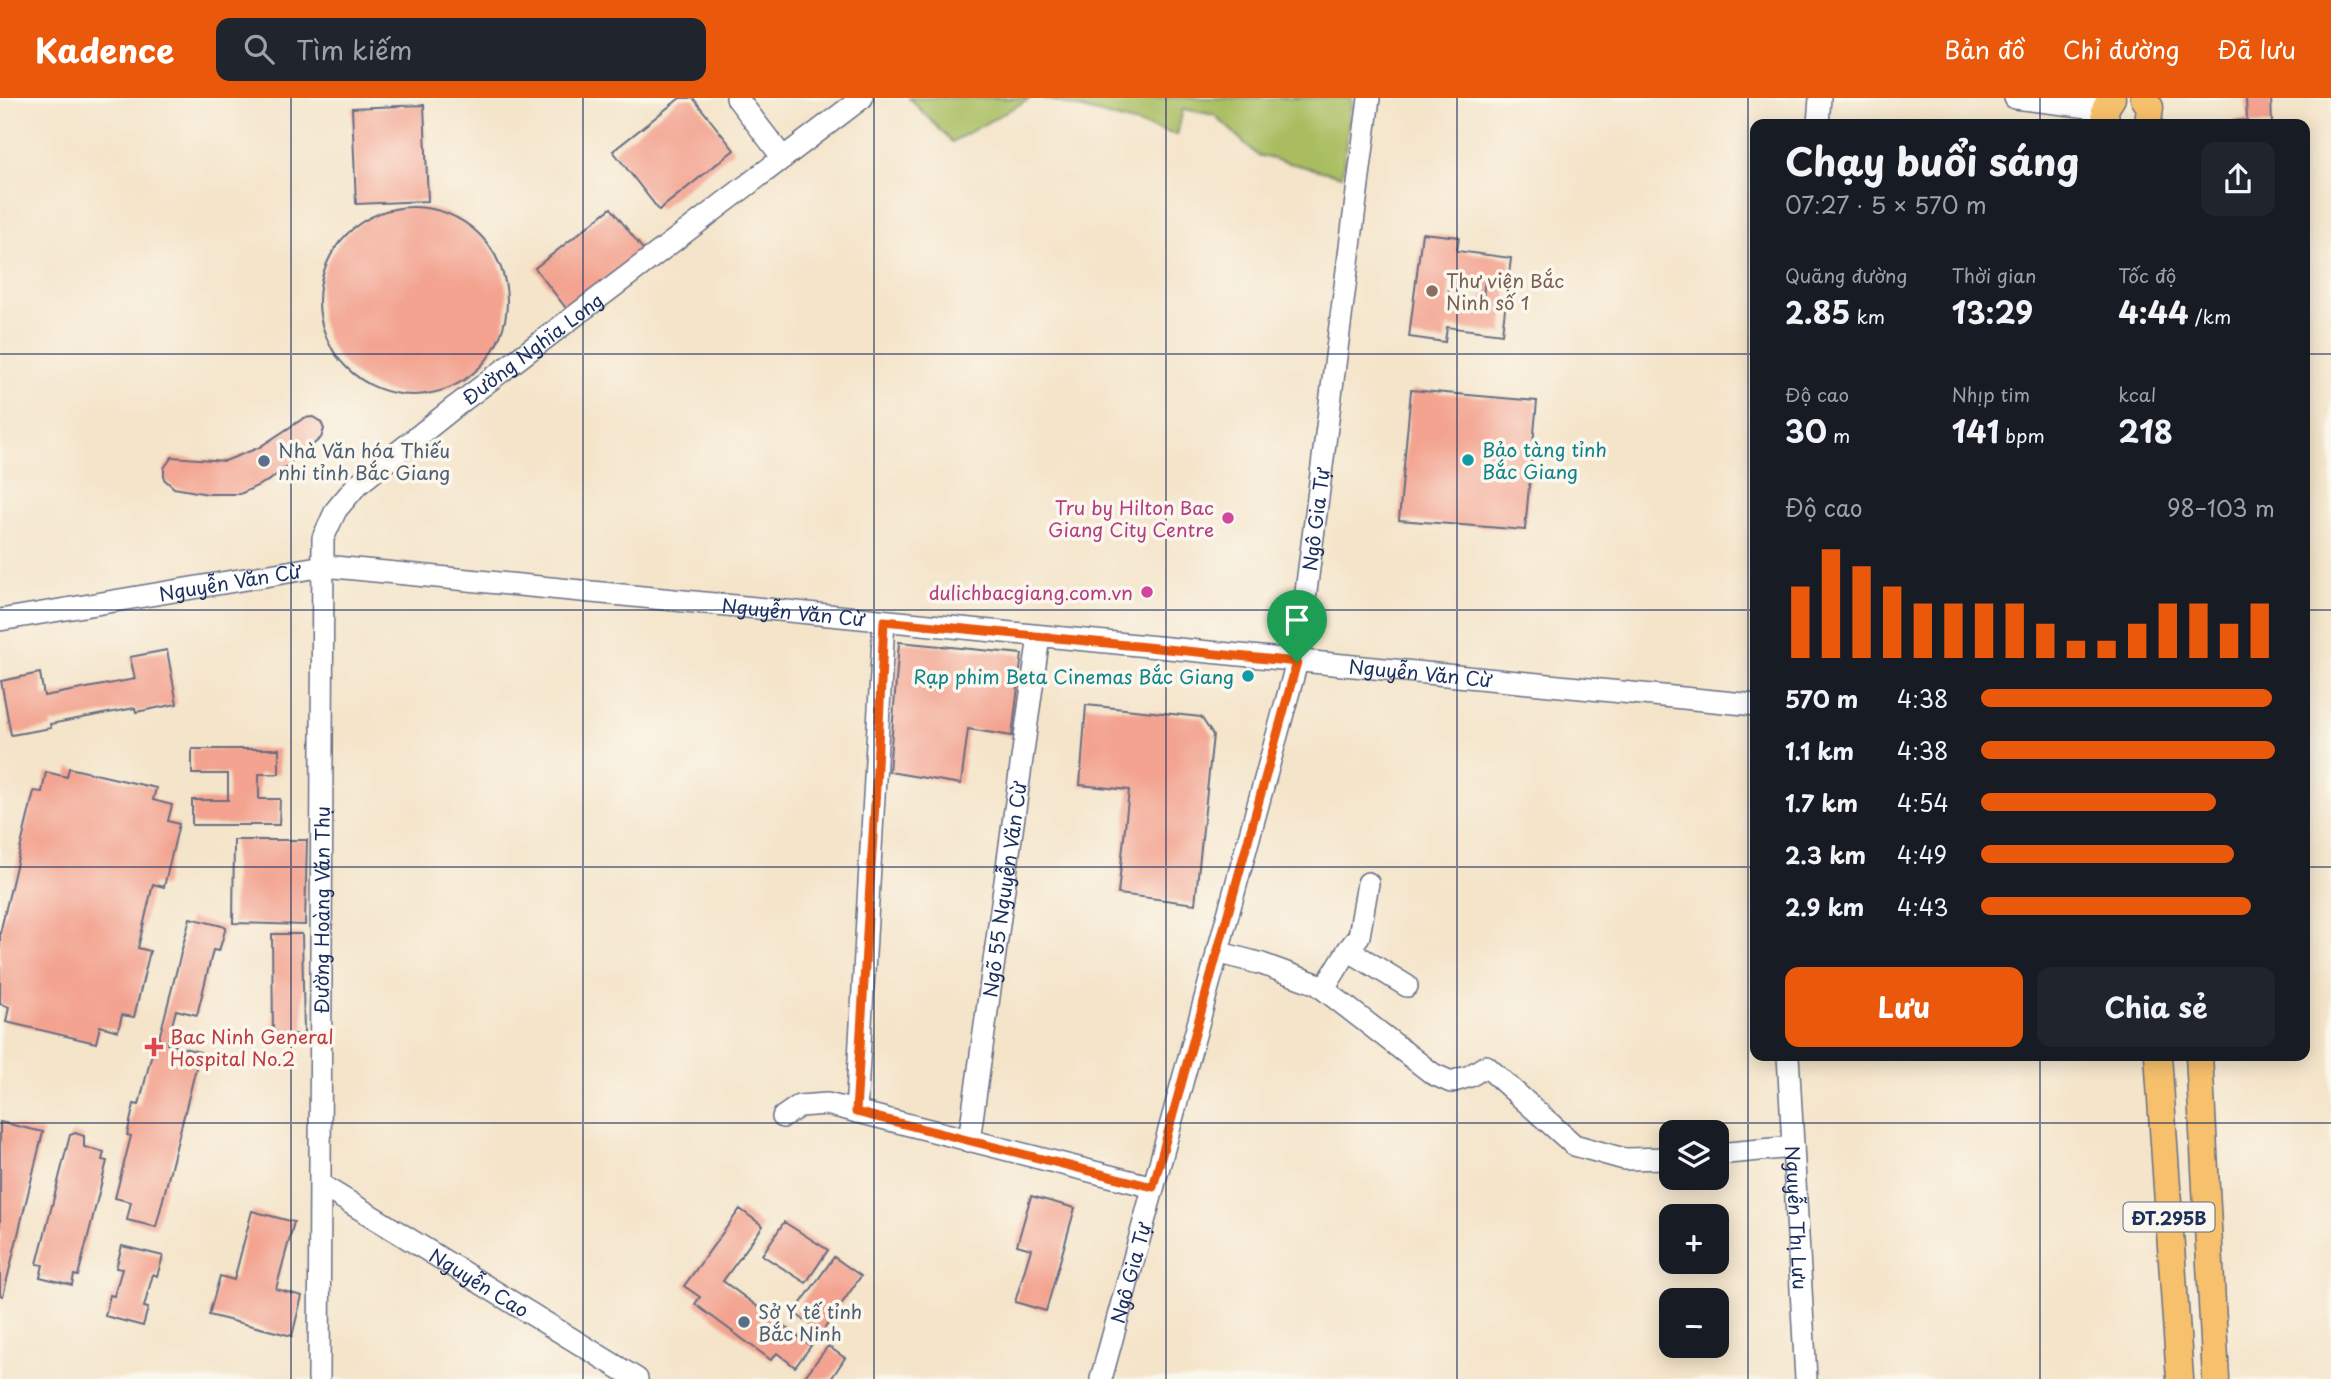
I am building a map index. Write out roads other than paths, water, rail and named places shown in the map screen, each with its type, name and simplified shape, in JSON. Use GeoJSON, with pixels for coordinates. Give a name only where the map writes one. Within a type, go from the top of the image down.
{"type":"FeatureCollection","features":[{"type":"Feature","properties":{"kind":"main road","name":"ĐT.295B"},"geometry":{"type":"LineString","coordinates":[[2158,1061],[2180,1379]]}},
{"type":"Feature","properties":{"kind":"main road","name":"ĐT.295B"},"geometry":{"type":"LineString","coordinates":[[2199,1061],[2216,1379]]}},
{"type":"Feature","properties":{"kind":"street"},"geometry":{"type":"LineString","coordinates":[[737,98],[783,158]]}},
{"type":"Feature","properties":{"kind":"street","name":"Đường Nghĩa Long"},"geometry":{"type":"LineString","coordinates":[[324,566],[323,538],[336,510],[357,485],[456,406],[862,98]]}},
{"type":"Feature","properties":{"kind":"street","name":"Ngô Gia Tự"},"geometry":{"type":"LineString","coordinates":[[1101,1379],[1297,662],[1369,98]]}},
{"type":"Feature","properties":{"kind":"street"},"geometry":{"type":"LineString","coordinates":[[1818,119],[1820,98]]}},
{"type":"Feature","properties":{"kind":"street"},"geometry":{"type":"LineString","coordinates":[[2015,98],[2108,106]]}},
{"type":"Feature","properties":{"kind":"street","name":"Nguyễn Văn Cừ"},"geometry":{"type":"LineString","coordinates":[[0,620],[324,566],[1750,705]]}},
{"type":"Feature","properties":{"kind":"street","name":"Đường Hoàng Văn Thụ"},"geometry":{"type":"LineString","coordinates":[[319,1379],[324,566]]}},
{"type":"Feature","properties":{"kind":"street"},"geometry":{"type":"LineString","coordinates":[[856,1112],[884,621]]}},
{"type":"Feature","properties":{"kind":"street","name":"Ngõ 55 Nguyễn Văn Cừ"},"geometry":{"type":"LineString","coordinates":[[969,1141],[1039,636]]}},
{"type":"Feature","properties":{"kind":"street"},"geometry":{"type":"LineString","coordinates":[[1324,989],[1359,936],[1368,883]]}},
{"type":"Feature","properties":{"kind":"street"},"geometry":{"type":"LineString","coordinates":[[1348,950],[1407,986]]}},
{"type":"Feature","properties":{"kind":"street"},"geometry":{"type":"LineString","coordinates":[[1217,952],[1262,964],[1317,984],[1433,1074],[1451,1082],[1470,1076],[1486,1066],[1574,1145],[1624,1159],[1659,1158]]}},
{"type":"Feature","properties":{"kind":"street","name":"Nguyễn Thị Lưu"},"geometry":{"type":"LineString","coordinates":[[1788,1061],[1806,1379]]}},
{"type":"Feature","properties":{"kind":"street"},"geometry":{"type":"LineString","coordinates":[[783,1118],[799,1106],[827,1104],[1153,1187]]}},
{"type":"Feature","properties":{"kind":"street"},"geometry":{"type":"LineString","coordinates":[[1729,1153],[1793,1147]]}},
{"type":"Feature","properties":{"kind":"street","name":"Nguyễn Cao"},"geometry":{"type":"LineString","coordinates":[[321,1185],[637,1379]]}},
{"type":"Feature","properties":{"kind":"place","name":"Thư viện Bắc Ninh số 1"},"geometry":{"type":"Point","coordinates":[1432,291]}},
{"type":"Feature","properties":{"kind":"place","name":"Bảo tàng tỉnh Bắc Giang"},"geometry":{"type":"Point","coordinates":[1468,460]}},
{"type":"Feature","properties":{"kind":"place","name":"Nhà Văn hóa Thiếu nhi tỉnh Bắc Giang"},"geometry":{"type":"Point","coordinates":[264,461]}},
{"type":"Feature","properties":{"kind":"place","name":"Tru by Hilton Bac Giang City Centre"},"geometry":{"type":"Point","coordinates":[1228,518]}},
{"type":"Feature","properties":{"kind":"place","name":"dulichbacgiang.com.vn"},"geometry":{"type":"Point","coordinates":[1147,592]}},
{"type":"Feature","properties":{"kind":"place","name":"Rạp phim Beta Cinemas Bắc Giang"},"geometry":{"type":"Point","coordinates":[1248,676]}},
{"type":"Feature","properties":{"kind":"place","name":"Bac Ninh General Hospital No.2"},"geometry":{"type":"Point","coordinates":[154,1047]}},
{"type":"Feature","properties":{"kind":"place","name":"Sở Y tế tỉnh Bắc Ninh"},"geometry":{"type":"Point","coordinates":[744,1322]}}]}
